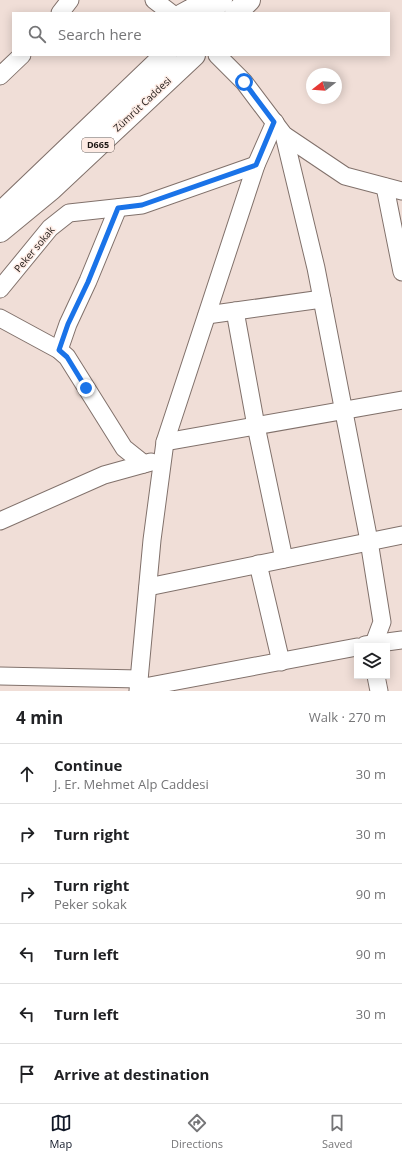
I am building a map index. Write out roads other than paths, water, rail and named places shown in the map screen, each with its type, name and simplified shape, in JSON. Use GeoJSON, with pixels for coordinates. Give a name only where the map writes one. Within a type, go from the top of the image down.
{"type":"FeatureCollection","features":[{"type":"Feature","properties":{"kind":"highway"},"geometry":{"type":"LineString","coordinates":[[209,12],[221,0]]}},
{"type":"Feature","properties":{"kind":"highway"},"geometry":{"type":"LineString","coordinates":[[237,12],[249,0]]}},
{"type":"Feature","properties":{"kind":"highway","name":"D665"},"geometry":{"type":"LineString","coordinates":[[0,214],[165,56]]}},
{"type":"Feature","properties":{"kind":"highway","name":"Zümrüt Caddesi"},"geometry":{"type":"LineString","coordinates":[[0,231],[51,189],[193,56]]}},
{"type":"Feature","properties":{"kind":"street"},"geometry":{"type":"LineString","coordinates":[[61,12],[70,0]]}},
{"type":"Feature","properties":{"kind":"street"},"geometry":{"type":"LineString","coordinates":[[154,0],[170,12]]}},
{"type":"Feature","properties":{"kind":"street"},"geometry":{"type":"LineString","coordinates":[[183,12],[192,7],[198,0]]}},
{"type":"Feature","properties":{"kind":"street"},"geometry":{"type":"LineString","coordinates":[[0,76],[21,56]]}},
{"type":"Feature","properties":{"kind":"street"},"geometry":{"type":"LineString","coordinates":[[219,56],[244,82],[279,129],[345,176],[402,191]]}},
{"type":"Feature","properties":{"kind":"street"},"geometry":{"type":"LineString","coordinates":[[139,686],[152,540],[164,451],[256,165],[279,129]]}},
{"type":"Feature","properties":{"kind":"street"},"geometry":{"type":"LineString","coordinates":[[279,129],[322,299],[370,541],[382,622],[368,643]]}},
{"type":"Feature","properties":{"kind":"street","name":"Peker sokak"},"geometry":{"type":"LineString","coordinates":[[0,289],[50,228],[69,213],[142,205],[256,165]]}},
{"type":"Feature","properties":{"kind":"street"},"geometry":{"type":"LineString","coordinates":[[385,187],[402,272]]}},
{"type":"Feature","properties":{"kind":"street"},"geometry":{"type":"LineString","coordinates":[[59,350],[68,324],[88,282],[118,208]]}},
{"type":"Feature","properties":{"kind":"street"},"geometry":{"type":"LineString","coordinates":[[207,314],[322,299]]}},
{"type":"Feature","properties":{"kind":"street"},"geometry":{"type":"LineString","coordinates":[[235,311],[256,426],[284,559]]}},
{"type":"Feature","properties":{"kind":"street"},"geometry":{"type":"LineString","coordinates":[[0,318],[59,350],[67,357],[124,448],[144,464]]}},
{"type":"Feature","properties":{"kind":"street"},"geometry":{"type":"LineString","coordinates":[[0,521],[104,475],[144,464],[164,451],[256,426],[402,400]]}},
{"type":"Feature","properties":{"kind":"street"},"geometry":{"type":"LineString","coordinates":[[148,587],[402,535]]}},
{"type":"Feature","properties":{"kind":"street"},"geometry":{"type":"LineString","coordinates":[[258,564],[281,662]]}},
{"type":"Feature","properties":{"kind":"street"},"geometry":{"type":"LineString","coordinates":[[384,643],[402,640]]}},
{"type":"Feature","properties":{"kind":"street"},"geometry":{"type":"LineString","coordinates":[[0,676],[139,686],[354,648]]}},
{"type":"Feature","properties":{"kind":"street"},"geometry":{"type":"LineString","coordinates":[[377,679],[379,691]]}}]}
